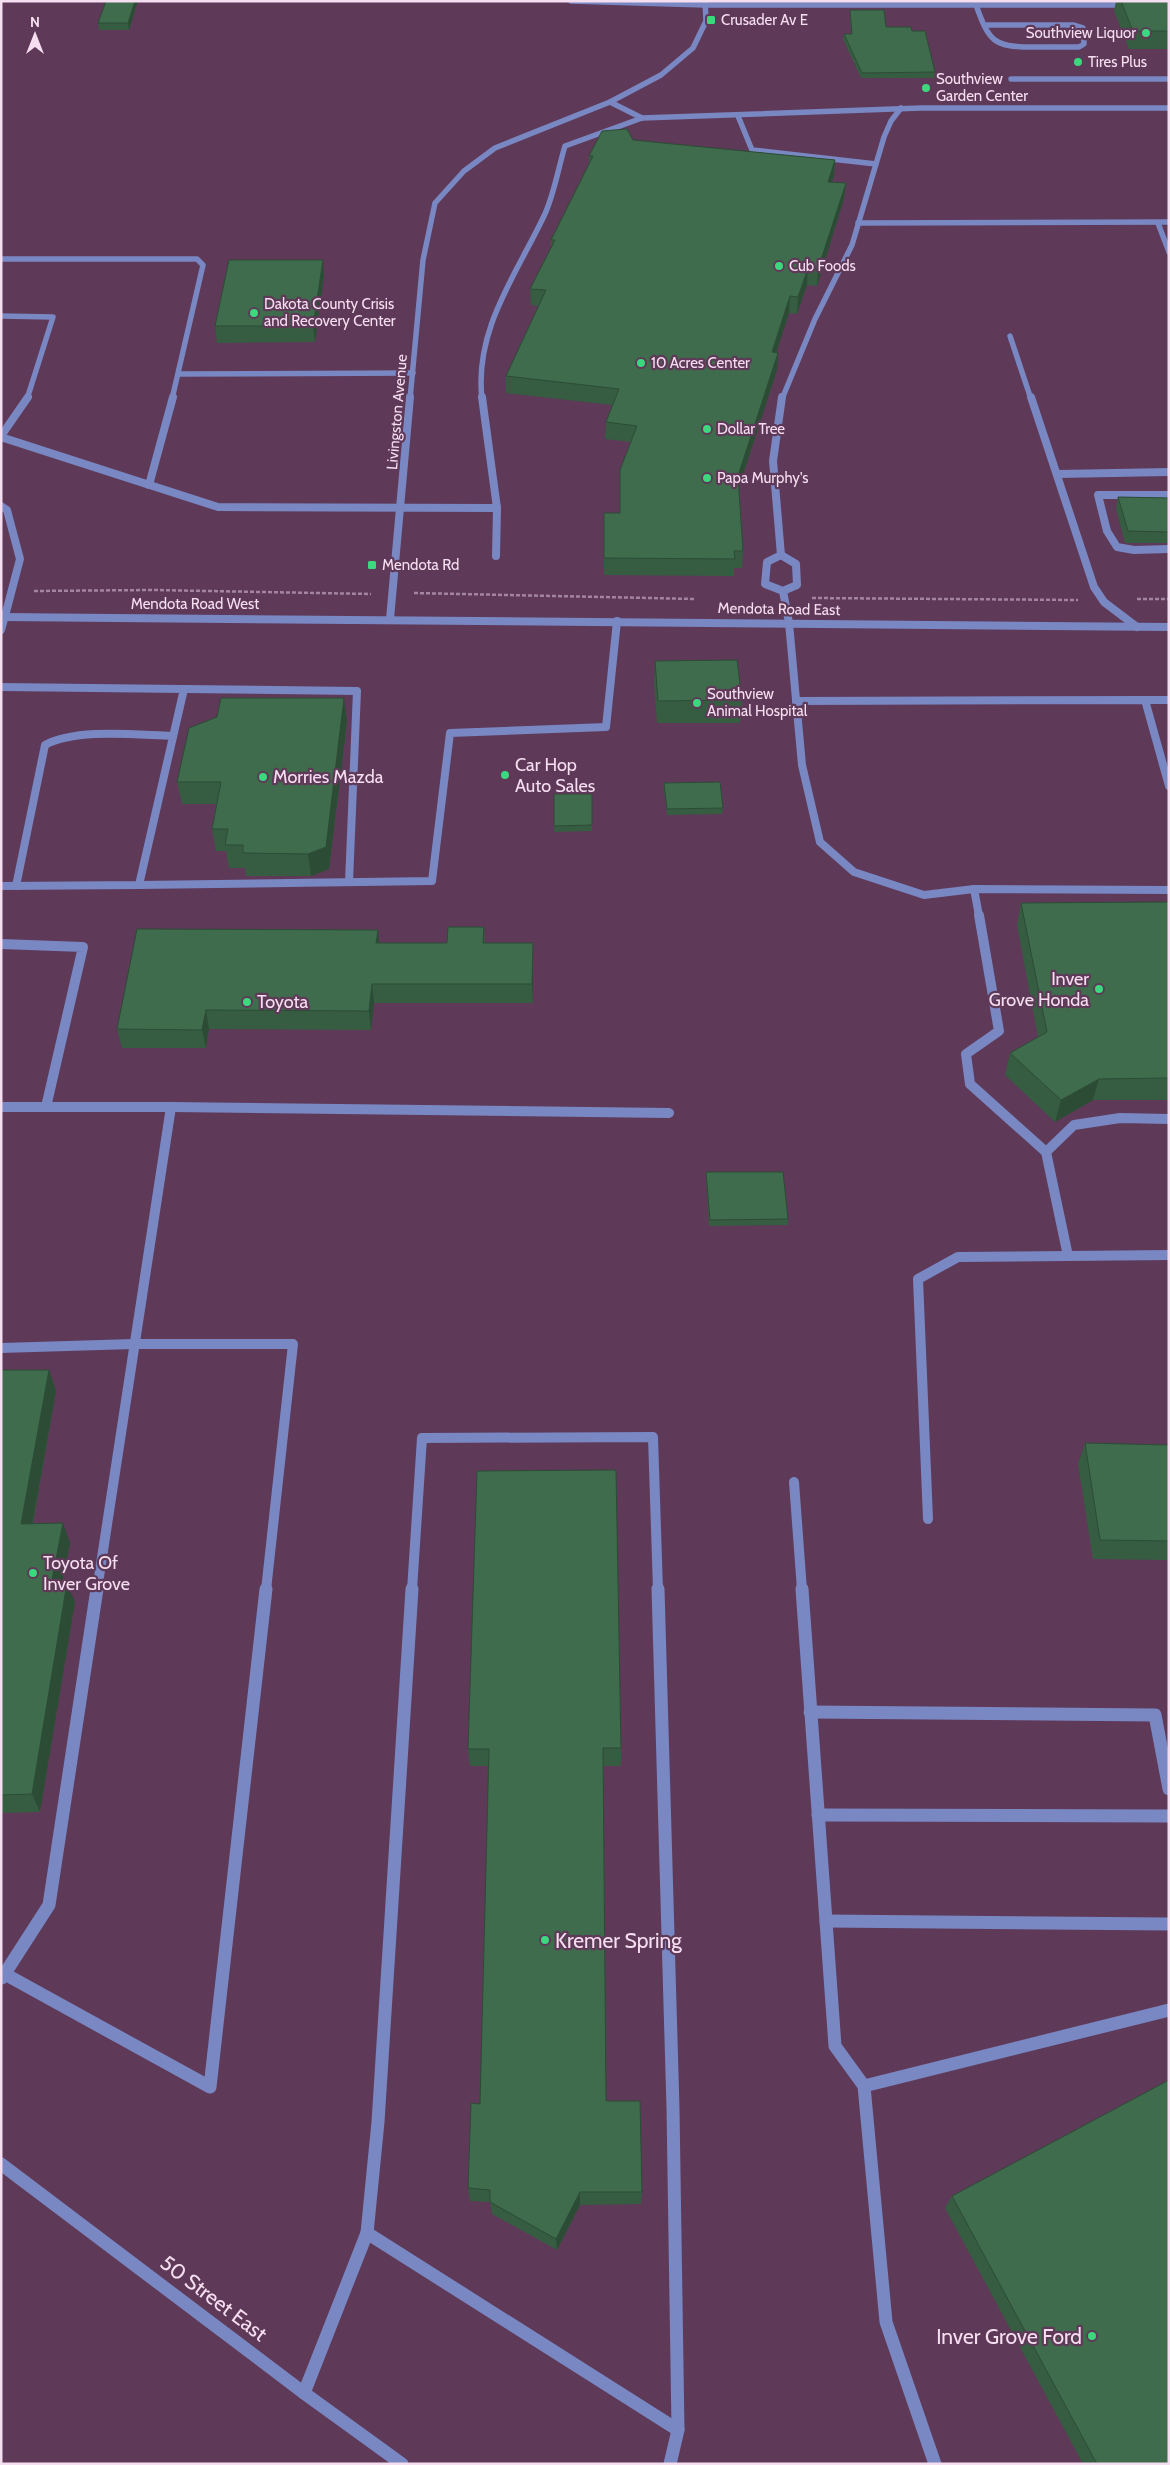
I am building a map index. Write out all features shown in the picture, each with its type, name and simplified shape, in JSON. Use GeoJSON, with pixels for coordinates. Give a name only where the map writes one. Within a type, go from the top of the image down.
{"type":"FeatureCollection","features":[{"type":"Feature","properties":{"kind":"street"},"geometry":{"type":"LineString","coordinates":[[571,1],[1139,6]]}},
{"type":"Feature","properties":{"kind":"street","name":"Livingston Avenue"},"geometry":{"type":"LineString","coordinates":[[390,618],[423,260],[435,203],[464,171],[495,148],[610,102],[661,75],[693,48],[706,21],[705,3]]}},
{"type":"Feature","properties":{"kind":"street"},"geometry":{"type":"LineString","coordinates":[[976,5],[986,33],[997,43],[1007,47],[1079,47],[1084,44],[1083,28],[1073,25],[984,25]]}},
{"type":"Feature","properties":{"kind":"street"},"geometry":{"type":"LineString","coordinates":[[1011,80],[1169,80]]}},
{"type":"Feature","properties":{"kind":"street"},"geometry":{"type":"LineString","coordinates":[[610,102],[642,118]]}},
{"type":"Feature","properties":{"kind":"street"},"geometry":{"type":"LineString","coordinates":[[780,555],[773,460],[781,401],[815,319],[852,245],[891,121],[901,108]]}},
{"type":"Feature","properties":{"kind":"street"},"geometry":{"type":"LineString","coordinates":[[496,556],[497,508],[482,395],[484,344],[504,293],[545,214],[565,146],[642,118],[738,116],[901,108],[1169,108]]}},
{"type":"Feature","properties":{"kind":"street"},"geometry":{"type":"LineString","coordinates":[[738,116],[752,150],[876,164]]}},
{"type":"Feature","properties":{"kind":"street"},"geometry":{"type":"LineString","coordinates":[[1158,222],[1168,250]]}},
{"type":"Feature","properties":{"kind":"street"},"geometry":{"type":"LineString","coordinates":[[858,223],[1169,222]]}},
{"type":"Feature","properties":{"kind":"street"},"geometry":{"type":"LineString","coordinates":[[1,259],[196,259],[203,265],[179,374],[149,484]]}},
{"type":"Feature","properties":{"kind":"street"},"geometry":{"type":"LineString","coordinates":[[1,316],[52,317],[30,394],[1,436],[218,507],[497,508]]}},
{"type":"Feature","properties":{"kind":"street"},"geometry":{"type":"LineString","coordinates":[[1010,336],[1098,594],[1137,627]]}},
{"type":"Feature","properties":{"kind":"street"},"geometry":{"type":"LineString","coordinates":[[179,374],[413,373]]}},
{"type":"Feature","properties":{"kind":"street"},"geometry":{"type":"LineString","coordinates":[[1058,474],[1169,472]]}},
{"type":"Feature","properties":{"kind":"street"},"geometry":{"type":"LineString","coordinates":[[1169,495],[1098,495],[1110,539],[1115,546],[1123,549],[1169,549]]}},
{"type":"Feature","properties":{"kind":"street"},"geometry":{"type":"LineString","coordinates":[[1,506],[7,510],[20,558],[3,616],[1,630]]}},
{"type":"Feature","properties":{"kind":"street"},"geometry":{"type":"LineString","coordinates":[[780,555],[796,564],[797,584],[783,591],[765,584],[766,562],[780,555]]}},
{"type":"Feature","properties":{"kind":"street"},"geometry":{"type":"LineString","coordinates":[[783,591],[789,623],[802,765],[820,842],[854,872],[924,895],[974,889],[1169,890]]}},
{"type":"Feature","properties":{"kind":"street","name":"Mendota Road West"},"geometry":{"type":"LineString","coordinates":[[3,616],[390,618]]}},
{"type":"Feature","properties":{"kind":"street","name":"Mendota Road East"},"geometry":{"type":"LineString","coordinates":[[390,618],[1169,627]]}},
{"type":"Feature","properties":{"kind":"street"},"geometry":{"type":"LineString","coordinates":[[1,886],[432,881],[450,733],[606,727],[617,621]]}},
{"type":"Feature","properties":{"kind":"street"},"geometry":{"type":"LineString","coordinates":[[1,687],[357,691],[348,882]]}},
{"type":"Feature","properties":{"kind":"street"},"geometry":{"type":"LineString","coordinates":[[139,885],[184,689]]}},
{"type":"Feature","properties":{"kind":"street"},"geometry":{"type":"LineString","coordinates":[[1145,700],[1169,786]]}},
{"type":"Feature","properties":{"kind":"street"},"geometry":{"type":"LineString","coordinates":[[796,702],[1169,700]]}},
{"type":"Feature","properties":{"kind":"street"},"geometry":{"type":"LineString","coordinates":[[16,886],[45,745],[48,742],[70,737],[173,736]]}},
{"type":"Feature","properties":{"kind":"street"},"geometry":{"type":"LineString","coordinates":[[974,889],[998,1031],[966,1054],[970,1084],[1046,1152],[1068,1256]]}},
{"type":"Feature","properties":{"kind":"street"},"geometry":{"type":"LineString","coordinates":[[1,944],[83,947],[46,1107]]}},
{"type":"Feature","properties":{"kind":"street"},"geometry":{"type":"LineString","coordinates":[[1,1107],[171,1107],[669,1113]]}},
{"type":"Feature","properties":{"kind":"street"},"geometry":{"type":"LineString","coordinates":[[1,1348],[134,1344],[293,1344],[210,2087],[2,1975],[49,1905],[134,1344],[171,1107]]}},
{"type":"Feature","properties":{"kind":"street"},"geometry":{"type":"LineString","coordinates":[[1046,1152],[1074,1125],[1120,1118],[1169,1119]]}},
{"type":"Feature","properties":{"kind":"street"},"geometry":{"type":"LineString","coordinates":[[928,1519],[918,1279],[958,1256],[1169,1255]]}},
{"type":"Feature","properties":{"kind":"street"},"geometry":{"type":"LineString","coordinates":[[304,2393],[367,2233],[378,2122],[422,1438],[653,1437],[673,2117],[678,2430],[670,2464]]}},
{"type":"Feature","properties":{"kind":"street"},"geometry":{"type":"LineString","coordinates":[[794,1482],[835,2046],[864,2086],[886,2322],[935,2464]]}},
{"type":"Feature","properties":{"kind":"street"},"geometry":{"type":"LineString","coordinates":[[810,1712],[1155,1715],[1169,1789]]}},
{"type":"Feature","properties":{"kind":"street"},"geometry":{"type":"LineString","coordinates":[[818,1815],[1169,1816]]}},
{"type":"Feature","properties":{"kind":"street"},"geometry":{"type":"LineString","coordinates":[[826,1921],[1169,1924]]}},
{"type":"Feature","properties":{"kind":"street"},"geometry":{"type":"LineString","coordinates":[[864,2086],[1169,2010]]}},
{"type":"Feature","properties":{"kind":"street","name":"50 Street East"},"geometry":{"type":"LineString","coordinates":[[1,2164],[304,2393],[402,2464]]}},
{"type":"Feature","properties":{"kind":"street"},"geometry":{"type":"LineString","coordinates":[[367,2233],[678,2430]]}},
{"type":"Feature","properties":{"kind":"path"},"geometry":{"type":"LineString","coordinates":[[45,591],[154,590],[346,594]]}},
{"type":"Feature","properties":{"kind":"path"},"geometry":{"type":"LineString","coordinates":[[424,592],[701,599]]}},
{"type":"Feature","properties":{"kind":"path"},"geometry":{"type":"LineString","coordinates":[[841,598],[1087,600]]}},
{"type":"Feature","properties":{"kind":"path"},"geometry":{"type":"LineString","coordinates":[[1135,599],[1169,599]]}},
{"type":"Feature","properties":{"kind":"building"},"geometry":{"type":"Polygon","coordinates":[[[106,1],[135,1],[128,23],[98,23],[106,1]]]}},
{"type":"Feature","properties":{"kind":"building"},"geometry":{"type":"Polygon","coordinates":[[[1121,1],[1169,1],[1169,31],[1133,31],[1121,1]]]}},
{"type":"Feature","properties":{"kind":"building"},"geometry":{"type":"Polygon","coordinates":[[[850,10],[884,10],[886,27],[911,27],[912,31],[925,31],[935,72],[862,73],[844,34],[852,34],[850,10]]]}},
{"type":"Feature","properties":{"kind":"building","name":"10 Acres Center"},"geometry":{"type":"Polygon","coordinates":[[[627,129],[633,140],[835,160],[828,182],[846,183],[818,269],[808,268],[798,297],[790,296],[772,352],[778,353],[738,476],[743,551],[734,551],[735,559],[604,558],[604,513],[620,513],[620,470],[637,426],[606,422],[619,389],[506,376],[546,290],[530,289],[555,240],[551,240],[593,156],[589,156],[602,131],[627,129]]]}},
{"type":"Feature","properties":{"kind":"building"},"geometry":{"type":"Polygon","coordinates":[[[229,260],[323,260],[313,326],[215,326],[229,260]]]}},
{"type":"Feature","properties":{"kind":"building"},"geometry":{"type":"Polygon","coordinates":[[[1118,497],[1169,498],[1169,532],[1128,531],[1118,497]]]}},
{"type":"Feature","properties":{"kind":"building"},"geometry":{"type":"Polygon","coordinates":[[[737,660],[742,700],[658,701],[655,661],[737,660]]]}},
{"type":"Feature","properties":{"kind":"building","name":"Morries Mazda"},"geometry":{"type":"Polygon","coordinates":[[[221,698],[344,698],[326,847],[308,854],[243,853],[243,845],[225,845],[228,829],[212,829],[221,782],[177,782],[189,728],[217,717],[221,698]]]}},
{"type":"Feature","properties":{"kind":"building"},"geometry":{"type":"Polygon","coordinates":[[[720,782],[723,808],[667,809],[664,783],[720,782]]]}},
{"type":"Feature","properties":{"kind":"building"},"geometry":{"type":"Polygon","coordinates":[[[554,794],[592,794],[592,825],[554,826],[554,794]]]}},
{"type":"Feature","properties":{"kind":"building","name":"Inver Grove Honda"},"geometry":{"type":"Polygon","coordinates":[[[1169,902],[1169,1078],[1099,1079],[1061,1100],[1010,1053],[1047,1032],[1021,903],[1169,902]]]}},
{"type":"Feature","properties":{"kind":"building"},"geometry":{"type":"Polygon","coordinates":[[[448,927],[484,927],[483,943],[533,943],[532,984],[372,984],[369,1011],[206,1010],[202,1030],[117,1029],[137,929],[378,930],[376,943],[447,943],[448,927]]]}},
{"type":"Feature","properties":{"kind":"building"},"geometry":{"type":"Polygon","coordinates":[[[706,1172],[783,1172],[788,1219],[710,1220],[706,1172]]]}},
{"type":"Feature","properties":{"kind":"building","name":"Toyota Of Inver Grove"},"geometry":{"type":"Polygon","coordinates":[[[1,1370],[49,1370],[21,1524],[63,1523],[51,1585],[67,1583],[32,1794],[1,1795],[1,1370]]]}},
{"type":"Feature","properties":{"kind":"building"},"geometry":{"type":"Polygon","coordinates":[[[1085,1443],[1169,1445],[1169,1541],[1100,1540],[1085,1443]]]}},
{"type":"Feature","properties":{"kind":"building","name":"Kremer Spring"},"geometry":{"type":"Polygon","coordinates":[[[616,1470],[621,1748],[603,1748],[606,2101],[640,2101],[642,2192],[580,2192],[556,2239],[490,2202],[490,2190],[468,2188],[471,2103],[480,2104],[489,1749],[468,1749],[477,1471],[616,1470]]]}},
{"type":"Feature","properties":{"kind":"building","name":"Inver Grove Ford"},"geometry":{"type":"Polygon","coordinates":[[[1169,2080],[1169,2464],[1097,2464],[952,2196],[1169,2080]]]}},
{"type":"Feature","properties":{"kind":"place","name":"Crusader Av E"},"geometry":{"type":"Point","coordinates":[711,20]}},
{"type":"Feature","properties":{"kind":"place","name":"Southview Liquor"},"geometry":{"type":"Point","coordinates":[1146,33]}},
{"type":"Feature","properties":{"kind":"place","name":"Tires Plus"},"geometry":{"type":"Point","coordinates":[1078,62]}},
{"type":"Feature","properties":{"kind":"place","name":"Southview Garden Center"},"geometry":{"type":"Point","coordinates":[926,88]}},
{"type":"Feature","properties":{"kind":"place","name":"Cub Foods"},"geometry":{"type":"Point","coordinates":[779,266]}},
{"type":"Feature","properties":{"kind":"place","name":"Dakota County Crisis and Recovery Center"},"geometry":{"type":"Point","coordinates":[254,313]}},
{"type":"Feature","properties":{"kind":"place","name":"10 Acres Center"},"geometry":{"type":"Point","coordinates":[641,363]}},
{"type":"Feature","properties":{"kind":"place","name":"Dollar Tree"},"geometry":{"type":"Point","coordinates":[707,429]}},
{"type":"Feature","properties":{"kind":"place","name":"Papa Murphy's"},"geometry":{"type":"Point","coordinates":[707,478]}},
{"type":"Feature","properties":{"kind":"place","name":"Mendota Rd"},"geometry":{"type":"Point","coordinates":[372,565]}},
{"type":"Feature","properties":{"kind":"place","name":"Southview Animal Hospital"},"geometry":{"type":"Point","coordinates":[697,703]}},
{"type":"Feature","properties":{"kind":"place","name":"Car Hop Auto Sales"},"geometry":{"type":"Point","coordinates":[505,775]}},
{"type":"Feature","properties":{"kind":"place","name":"Morries Mazda"},"geometry":{"type":"Point","coordinates":[263,777]}},
{"type":"Feature","properties":{"kind":"place","name":"Inver Grove Honda"},"geometry":{"type":"Point","coordinates":[1099,989]}},
{"type":"Feature","properties":{"kind":"place","name":"Toyota"},"geometry":{"type":"Point","coordinates":[247,1002]}},
{"type":"Feature","properties":{"kind":"place","name":"Toyota Of Inver Grove"},"geometry":{"type":"Point","coordinates":[33,1573]}},
{"type":"Feature","properties":{"kind":"place","name":"Kremer Spring"},"geometry":{"type":"Point","coordinates":[545,1940]}},
{"type":"Feature","properties":{"kind":"place","name":"Inver Grove Ford"},"geometry":{"type":"Point","coordinates":[1092,2336]}}]}
